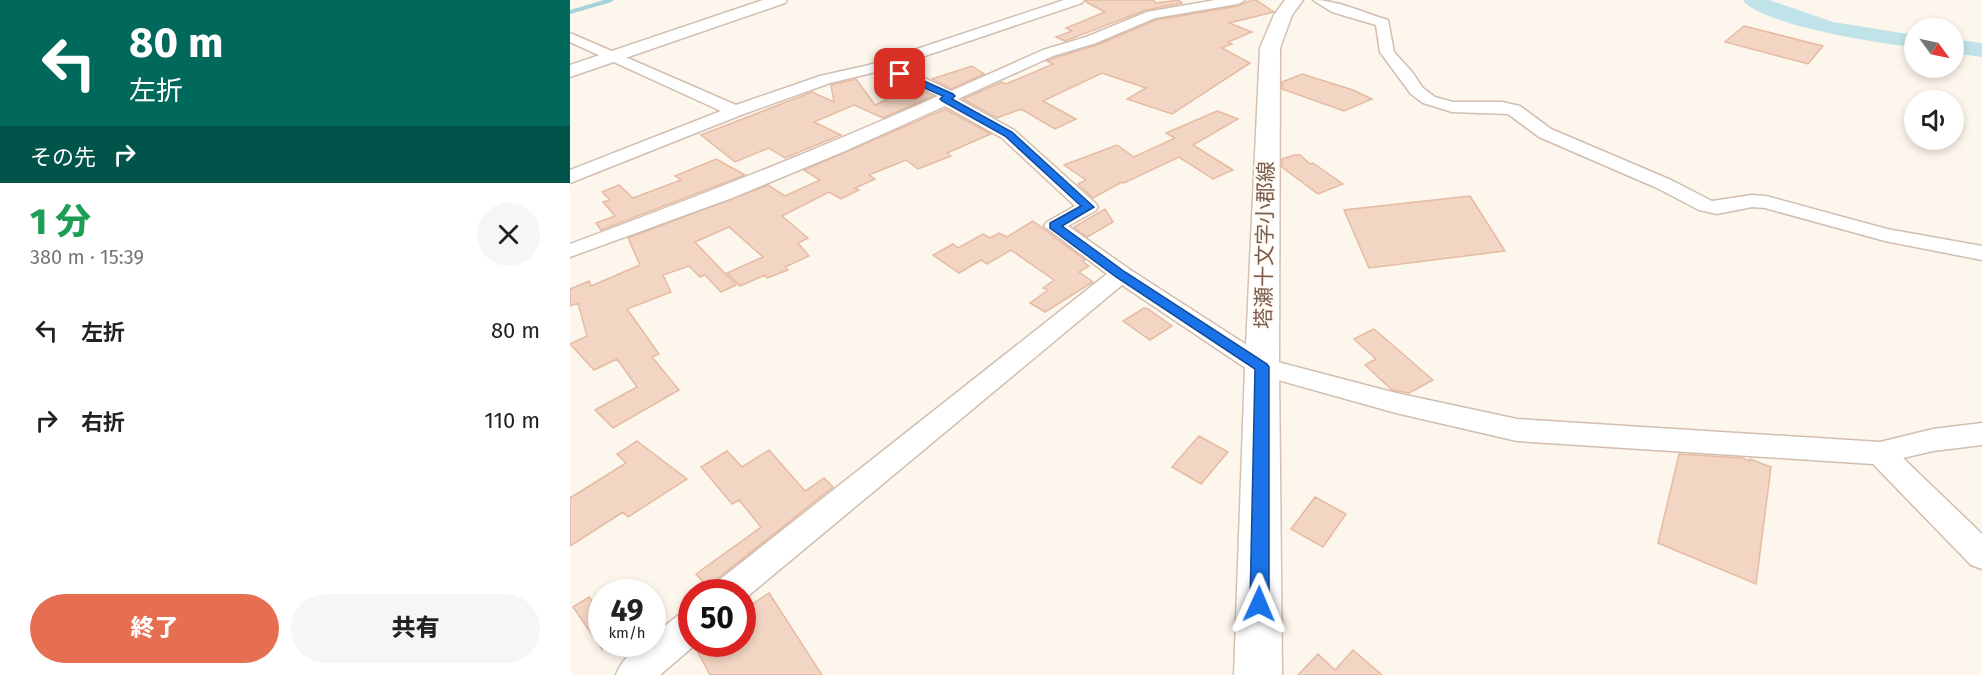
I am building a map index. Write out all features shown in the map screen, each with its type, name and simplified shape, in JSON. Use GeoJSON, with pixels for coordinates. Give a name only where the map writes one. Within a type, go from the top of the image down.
{"type":"FeatureCollection","features":[{"type":"Feature","properties":{"kind":"main road","name":"塔瀬十文字小郡線"},"geometry":{"type":"LineString","coordinates":[[1258,675],[1262,367],[1270,48],[1283,15],[1293,0]]}},
{"type":"Feature","properties":{"kind":"street"},"geometry":{"type":"LineString","coordinates":[[570,71],[779,0]]}},
{"type":"Feature","properties":{"kind":"street"},"geometry":{"type":"LineString","coordinates":[[570,177],[735,111],[826,79],[885,65],[1077,0]]}},
{"type":"Feature","properties":{"kind":"street"},"geometry":{"type":"LineString","coordinates":[[570,251],[725,194],[886,127],[1034,59],[1091,40],[1152,15],[1239,0]]}},
{"type":"Feature","properties":{"kind":"street"},"geometry":{"type":"LineString","coordinates":[[1320,0],[1337,9],[1383,23],[1391,58],[1407,75],[1416,91],[1440,105],[1502,107],[1514,111],[1525,116],[1545,133],[1664,184],[1706,206],[1717,208],[1752,201],[1766,202],[1885,235],[1982,253]]}},
{"type":"Feature","properties":{"kind":"street"},"geometry":{"type":"LineString","coordinates":[[570,37],[735,111]]}},
{"type":"Feature","properties":{"kind":"street"},"geometry":{"type":"LineString","coordinates":[[885,65],[1008,134],[1088,207],[1054,226],[1120,274],[1262,367],[1396,403],[1517,430],[1880,453],[1933,440],[1982,434]]}},
{"type":"Feature","properties":{"kind":"street"},"geometry":{"type":"LineString","coordinates":[[744,579],[1120,274]]}},
{"type":"Feature","properties":{"kind":"street"},"geometry":{"type":"LineString","coordinates":[[1880,453],[1982,555]]}},
{"type":"Feature","properties":{"kind":"street"},"geometry":{"type":"LineString","coordinates":[[633,675],[678,637]]}},
{"type":"Feature","properties":{"kind":"building"},"geometry":{"type":"Polygon","coordinates":[[[1086,0],[1153,0],[1156,3],[1179,0],[1182,3],[1146,10],[1065,41],[1056,37],[1072,31],[1066,28],[1105,12],[1086,0]]]}},
{"type":"Feature","properties":{"kind":"building"},"geometry":{"type":"Polygon","coordinates":[[[1256,0],[1274,12],[1229,23],[1252,32],[1228,42],[1232,44],[1222,48],[1250,63],[1172,114],[1127,99],[1146,88],[1102,73],[1043,101],[1076,119],[1055,129],[1021,109],[997,118],[963,99],[1053,64],[1047,61],[1054,58],[1097,45],[1156,20],[1238,6],[1256,0]]]}},
{"type":"Feature","properties":{"kind":"building"},"geometry":{"type":"Polygon","coordinates":[[[1744,26],[1823,46],[1808,64],[1725,42],[1744,26]]]}},
{"type":"Feature","properties":{"kind":"building"},"geometry":{"type":"Polygon","coordinates":[[[972,66],[984,74],[951,89],[932,79],[972,66]]]}},
{"type":"Feature","properties":{"kind":"building"},"geometry":{"type":"Polygon","coordinates":[[[1302,74],[1353,90],[1372,99],[1344,111],[1282,89],[1282,82],[1302,74]]]}},
{"type":"Feature","properties":{"kind":"building"},"geometry":{"type":"Polygon","coordinates":[[[856,79],[875,105],[914,87],[933,96],[883,118],[854,105],[814,122],[841,135],[785,158],[769,148],[735,162],[701,135],[812,92],[834,102],[831,85],[856,79]]]}},
{"type":"Feature","properties":{"kind":"building"},"geometry":{"type":"Polygon","coordinates":[[[945,109],[991,134],[947,153],[951,156],[918,169],[906,160],[869,175],[875,179],[855,188],[859,190],[841,199],[829,192],[782,216],[808,238],[798,243],[809,256],[785,267],[788,270],[767,278],[765,275],[740,286],[727,273],[763,257],[729,227],[695,242],[736,285],[721,292],[705,275],[700,277],[689,266],[663,275],[671,292],[627,309],[659,354],[652,357],[679,390],[613,428],[595,410],[637,387],[617,359],[594,370],[570,344],[587,336],[578,303],[570,306],[570,289],[589,281],[591,286],[640,265],[628,238],[768,185],[785,196],[820,180],[804,170],[945,109]]]}},
{"type":"Feature","properties":{"kind":"building"},"geometry":{"type":"Polygon","coordinates":[[[1217,111],[1238,119],[1193,145],[1233,170],[1213,179],[1179,157],[1122,182],[1093,198],[1078,184],[1086,180],[1064,165],[1117,145],[1134,157],[1175,138],[1166,133],[1217,111]]]}},
{"type":"Feature","properties":{"kind":"building"},"geometry":{"type":"Polygon","coordinates":[[[1300,155],[1310,164],[1313,163],[1343,184],[1318,194],[1282,167],[1282,159],[1300,155]]]}},
{"type":"Feature","properties":{"kind":"building"},"geometry":{"type":"Polygon","coordinates":[[[716,159],[745,175],[601,230],[596,223],[615,216],[603,202],[610,200],[602,192],[619,185],[633,198],[681,180],[675,176],[716,159]]]}},
{"type":"Feature","properties":{"kind":"building"},"geometry":{"type":"Polygon","coordinates":[[[1470,196],[1505,251],[1369,268],[1344,210],[1470,196]]]}},
{"type":"Feature","properties":{"kind":"building"},"geometry":{"type":"Polygon","coordinates":[[[1105,209],[1113,222],[1087,237],[1074,227],[1105,209]]]}},
{"type":"Feature","properties":{"kind":"building"},"geometry":{"type":"Polygon","coordinates":[[[1033,221],[1085,260],[1082,261],[1089,266],[1079,272],[1093,282],[1045,312],[1030,303],[1048,290],[1043,288],[1054,280],[1011,250],[987,264],[981,260],[959,273],[933,255],[953,244],[958,248],[983,234],[990,238],[999,233],[1007,237],[1033,221]]]}},
{"type":"Feature","properties":{"kind":"building"},"geometry":{"type":"Polygon","coordinates":[[[1144,308],[1172,326],[1150,340],[1123,321],[1144,308]]]}},
{"type":"Feature","properties":{"kind":"building"},"geometry":{"type":"Polygon","coordinates":[[[1374,329],[1433,380],[1409,393],[1392,390],[1365,365],[1376,359],[1354,339],[1374,329]]]}},
{"type":"Feature","properties":{"kind":"building"},"geometry":{"type":"Polygon","coordinates":[[[1199,436],[1228,452],[1201,484],[1172,467],[1199,436]]]}},
{"type":"Feature","properties":{"kind":"building"},"geometry":{"type":"Polygon","coordinates":[[[637,441],[687,479],[628,517],[623,512],[570,546],[570,498],[626,463],[617,454],[637,441]]]}},
{"type":"Feature","properties":{"kind":"building"},"geometry":{"type":"Polygon","coordinates":[[[769,450],[805,491],[824,478],[833,487],[717,579],[700,579],[696,574],[761,527],[739,500],[732,504],[701,467],[727,451],[742,467],[769,450]]]}},
{"type":"Feature","properties":{"kind":"building"},"geometry":{"type":"Polygon","coordinates":[[[1679,454],[1742,458],[1750,461],[1750,459],[1771,467],[1756,584],[1658,543],[1679,454]]]}},
{"type":"Feature","properties":{"kind":"building"},"geometry":{"type":"Polygon","coordinates":[[[1315,497],[1346,514],[1323,547],[1291,529],[1315,497]]]}},
{"type":"Feature","properties":{"kind":"building"},"geometry":{"type":"Polygon","coordinates":[[[769,593],[822,675],[710,675],[700,657],[756,657],[756,602],[769,593]]]}},
{"type":"Feature","properties":{"kind":"building"},"geometry":{"type":"Polygon","coordinates":[[[588,598],[588,629],[573,607],[588,598]]]}},
{"type":"Feature","properties":{"kind":"building"},"geometry":{"type":"Polygon","coordinates":[[[1353,650],[1382,675],[1298,675],[1318,654],[1335,670],[1353,650]]]}},
{"type":"Feature","properties":{"kind":"waterway"},"geometry":{"type":"LineString","coordinates":[[570,12],[611,0]]}},
{"type":"Feature","properties":{"kind":"waterway"},"geometry":{"type":"LineString","coordinates":[[1753,0],[1772,9],[1832,28],[1904,40]]}},
{"type":"Feature","properties":{"kind":"waterway"},"geometry":{"type":"LineString","coordinates":[[1964,48],[1982,50]]}},
{"type":"Feature","properties":{"kind":"route"},"geometry":{"type":"LineString","coordinates":[[900,74],[950,96],[945,99],[1008,134],[1088,207],[1054,226],[1120,274],[1262,367],[1259,604]]}}]}
